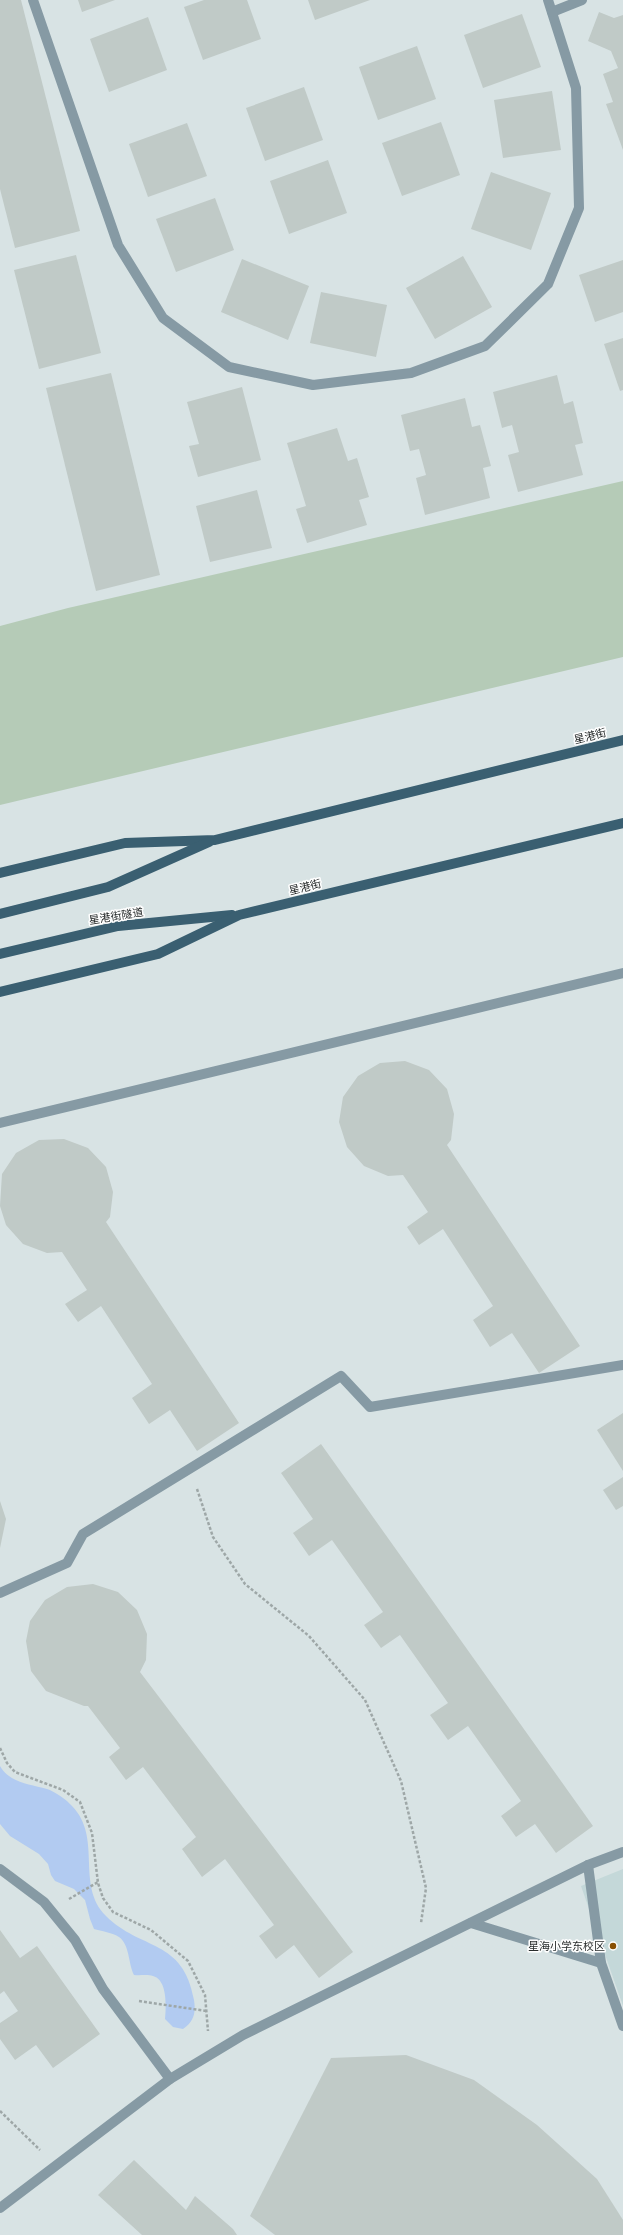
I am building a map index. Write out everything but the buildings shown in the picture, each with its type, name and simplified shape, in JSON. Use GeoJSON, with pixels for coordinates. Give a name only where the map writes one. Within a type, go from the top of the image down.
{"type":"FeatureCollection","features":[{"type":"Feature","properties":{"kind":"main road","name":"星港街"},"geometry":{"type":"LineString","coordinates":[[0,873],[125,843],[215,840],[623,740]]}},
{"type":"Feature","properties":{"kind":"main road","name":"星港街"},"geometry":{"type":"LineString","coordinates":[[0,992],[158,954],[239,915],[623,822]]}},
{"type":"Feature","properties":{"kind":"main road"},"geometry":{"type":"LineString","coordinates":[[0,914],[108,887],[215,840]]}},
{"type":"Feature","properties":{"kind":"main road","name":"星港街隧道"},"geometry":{"type":"LineString","coordinates":[[0,954],[118,926],[239,915]]}},
{"type":"Feature","properties":{"kind":"street"},"geometry":{"type":"LineString","coordinates":[[33,0],[118,245],[163,318],[229,367],[313,385],[411,373],[485,346],[548,284],[579,208],[576,88],[548,0]]}},
{"type":"Feature","properties":{"kind":"street"},"geometry":{"type":"LineString","coordinates":[[552,12],[582,0]]}},
{"type":"Feature","properties":{"kind":"street"},"geometry":{"type":"LineString","coordinates":[[0,1123],[623,973]]}},
{"type":"Feature","properties":{"kind":"street"},"geometry":{"type":"LineString","coordinates":[[0,1593],[68,1563],[83,1534],[341,1376],[370,1407],[623,1366]]}},
{"type":"Feature","properties":{"kind":"street"},"geometry":{"type":"LineString","coordinates":[[0,2208],[170,2079],[243,2035],[471,1924],[588,1865],[623,1852]]}},
{"type":"Feature","properties":{"kind":"street"},"geometry":{"type":"LineString","coordinates":[[588,1865],[601,1962],[623,2026]]}},
{"type":"Feature","properties":{"kind":"street"},"geometry":{"type":"LineString","coordinates":[[0,1869],[44,1902],[75,1940],[103,1989],[170,2079]]}},
{"type":"Feature","properties":{"kind":"street"},"geometry":{"type":"LineString","coordinates":[[471,1924],[601,1962]]}},
{"type":"Feature","properties":{"kind":"path"},"geometry":{"type":"LineString","coordinates":[[191,1469],[213,1537],[245,1584],[309,1636],[365,1700],[401,1781],[426,1888],[417,1949]]}},
{"type":"Feature","properties":{"kind":"path"},"geometry":{"type":"LineString","coordinates":[[0,1748],[7,1763],[15,1772],[63,1790],[80,1802],[92,1833],[98,1882],[103,1898],[113,1912],[151,1930],[188,1961],[205,1995],[207,2024],[213,2053]]}},
{"type":"Feature","properties":{"kind":"path"},"geometry":{"type":"LineString","coordinates":[[68,1899],[98,1882]]}},
{"type":"Feature","properties":{"kind":"path"},"geometry":{"type":"LineString","coordinates":[[163,2005],[206,2011]]}},
{"type":"Feature","properties":{"kind":"path"},"geometry":{"type":"LineString","coordinates":[[0,2111],[57,2165]]}},
{"type":"Feature","properties":{"kind":"shaded area","name":"星海小学东校区"},"geometry":{"type":"Polygon","coordinates":[[[623,1869],[623,2006],[581,1886],[623,1869]]]}},
{"type":"Feature","properties":{"kind":"green space"},"geometry":{"type":"Polygon","coordinates":[[[623,481],[623,657],[0,805],[0,626],[68,608],[623,481]]]}},
{"type":"Feature","properties":{"kind":"water"},"geometry":{"type":"Polygon","coordinates":[[[0,1766],[9,1776],[20,1782],[47,1789],[60,1796],[72,1806],[81,1819],[86,1832],[92,1890],[97,1904],[106,1916],[119,1927],[171,1955],[181,1966],[188,1980],[195,2009],[192,2020],[183,2029],[173,2027],[165,2019],[166,2008],[164,1988],[158,1979],[151,1975],[134,1975],[123,1940],[114,1934],[94,1929],[85,1900],[74,1889],[55,1881],[51,1875],[48,1864],[39,1854],[10,1836],[0,1824],[0,1766]]]}},
{"type":"Feature","properties":{"kind":"place","name":"星海小学东校区"},"geometry":{"type":"Point","coordinates":[613,1946]}}]}
